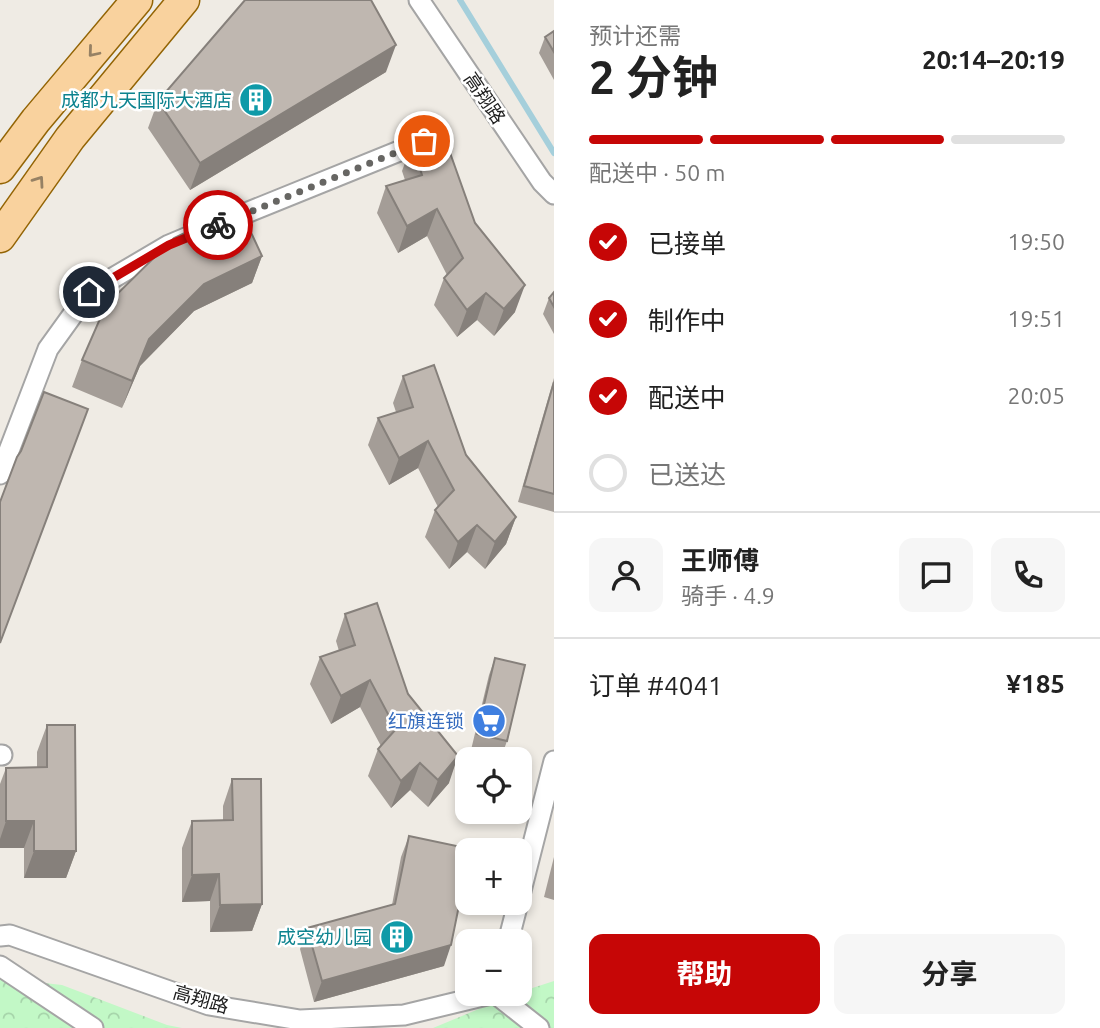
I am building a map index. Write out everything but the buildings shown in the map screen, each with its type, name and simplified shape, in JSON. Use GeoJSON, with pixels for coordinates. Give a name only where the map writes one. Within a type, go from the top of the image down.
{"type":"FeatureCollection","features":[{"type":"Feature","properties":{"kind":"main road"},"geometry":{"type":"LineString","coordinates":[[0,168],[36,120],[137,0]]}},
{"type":"Feature","properties":{"kind":"main road"},"geometry":{"type":"LineString","coordinates":[[0,237],[70,138],[184,0]]}},
{"type":"Feature","properties":{"kind":"street","name":"高翔路"},"geometry":{"type":"LineString","coordinates":[[419,0],[542,182],[554,194]]}},
{"type":"Feature","properties":{"kind":"street"},"geometry":{"type":"LineString","coordinates":[[0,474],[48,349],[89,292],[169,245],[424,141]]}},
{"type":"Feature","properties":{"kind":"street"},"geometry":{"type":"LineString","coordinates":[[532,848],[554,761]]}},
{"type":"Feature","properties":{"kind":"street","name":"高翔路"},"geometry":{"type":"LineString","coordinates":[[0,936],[10,935],[209,1005],[300,1020],[404,1016],[455,1004]]}},
{"type":"Feature","properties":{"kind":"street"},"geometry":{"type":"LineString","coordinates":[[0,966],[93,1028]]}},
{"type":"Feature","properties":{"kind":"street"},"geometry":{"type":"LineString","coordinates":[[510,1006],[539,1028]]}},
{"type":"Feature","properties":{"kind":"green space"},"geometry":{"type":"Polygon","coordinates":[[[0,978],[62,985],[167,1025],[182,1028],[0,1028],[0,978]]]}},
{"type":"Feature","properties":{"kind":"green space"},"geometry":{"type":"Polygon","coordinates":[[[554,981],[554,1028],[433,1028],[486,1006],[532,1006],[532,988],[554,981]]]}},
{"type":"Feature","properties":{"kind":"waterway"},"geometry":{"type":"LineString","coordinates":[[460,0],[554,153]]}},
{"type":"Feature","properties":{"kind":"way so far"},"geometry":{"type":"LineString","coordinates":[[218,225],[424,141]]}},
{"type":"Feature","properties":{"kind":"place","name":"成都九天国际大酒店"},"geometry":{"type":"Point","coordinates":[256,100]}},
{"type":"Feature","properties":{"kind":"place","name":"红旗连锁"},"geometry":{"type":"Point","coordinates":[489,721]}},
{"type":"Feature","properties":{"kind":"place","name":"成空幼儿园"},"geometry":{"type":"Point","coordinates":[397,937]}},
{"type":"Feature","properties":{"kind":"route"},"geometry":{"type":"LineString","coordinates":[[89,292],[169,245],[218,225]]}}]}
